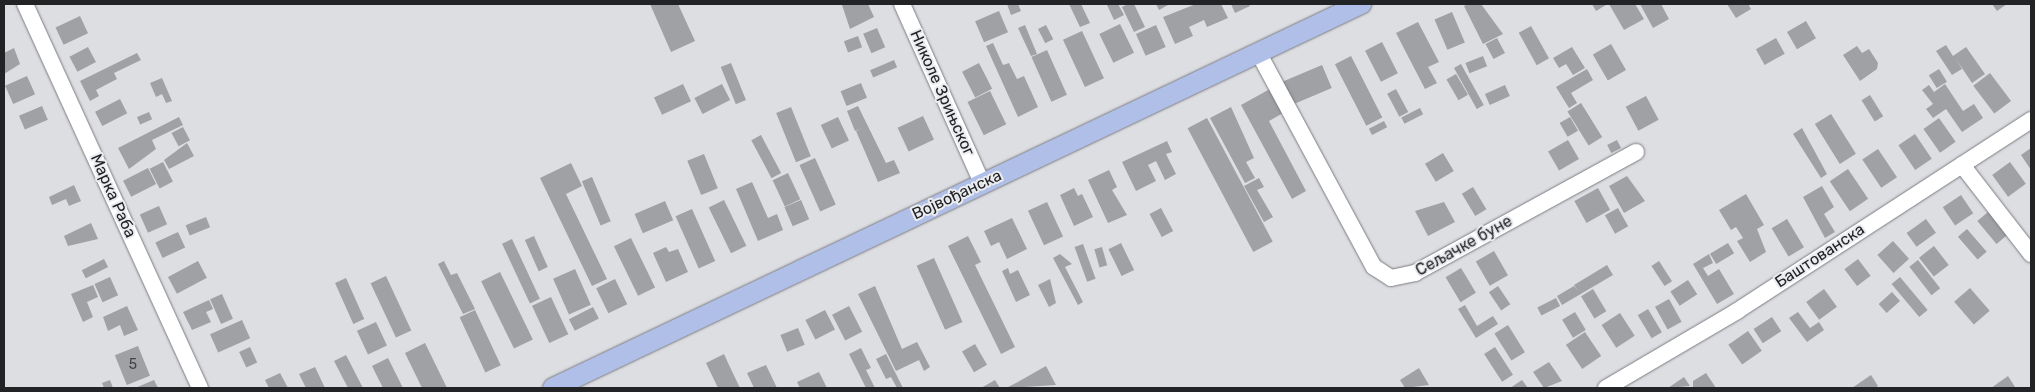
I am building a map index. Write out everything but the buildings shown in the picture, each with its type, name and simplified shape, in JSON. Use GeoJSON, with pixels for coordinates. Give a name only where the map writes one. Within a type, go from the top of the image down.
{"type":"FeatureCollection","features":[{"type":"Feature","properties":{"kind":"main road","name":"Војвођанска"},"geometry":{"type":"LineString","coordinates":[[553,388],[1361,4]]}},
{"type":"Feature","properties":{"kind":"street","name":"Марка Раба"},"geometry":{"type":"LineString","coordinates":[[25,4],[200,388]]}},
{"type":"Feature","properties":{"kind":"street","name":"Николе Зрињског"},"geometry":{"type":"LineString","coordinates":[[902,4],[982,183]]}},
{"type":"Feature","properties":{"kind":"street","name":"Сељачке буне"},"geometry":{"type":"LineString","coordinates":[[1258,52],[1374,267],[1391,278],[1415,273],[1636,152]]}},
{"type":"Feature","properties":{"kind":"street","name":"Баштованска"},"geometry":{"type":"LineString","coordinates":[[1606,388],[1737,311],[2031,120]]}},
{"type":"Feature","properties":{"kind":"street"},"geometry":{"type":"LineString","coordinates":[[1962,165],[2031,254]]}}]}
